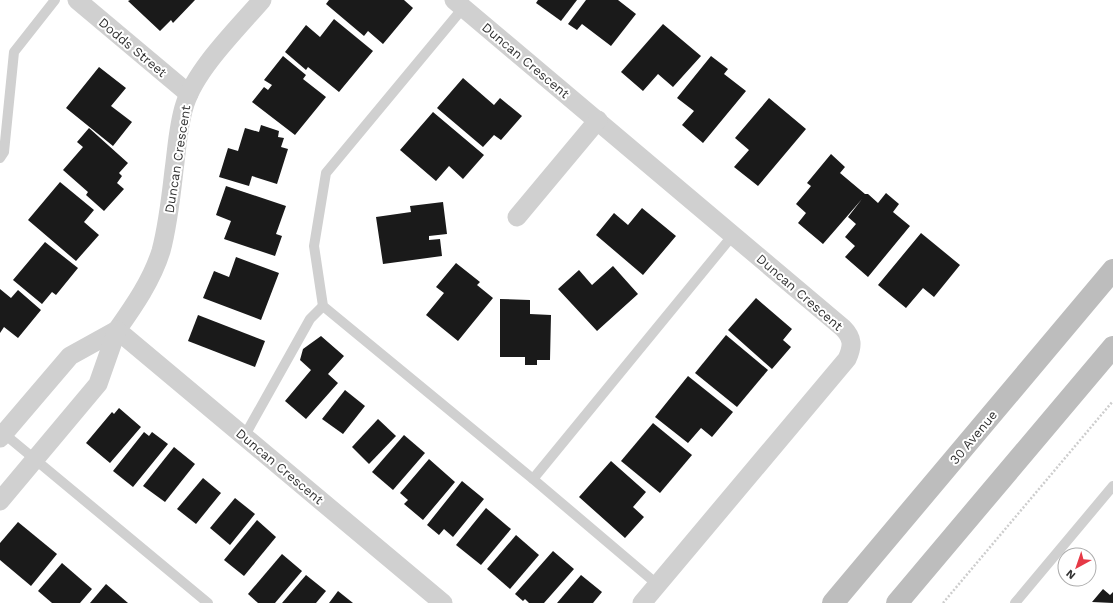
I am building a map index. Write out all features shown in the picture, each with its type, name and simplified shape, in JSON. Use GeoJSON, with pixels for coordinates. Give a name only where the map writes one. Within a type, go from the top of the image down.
{"type":"FeatureCollection","features":[{"type":"Feature","properties":{"kind":"main road","name":"30 Avenue"},"geometry":{"type":"LineString","coordinates":[[833,603],[1113,270]]}},
{"type":"Feature","properties":{"kind":"main road"},"geometry":{"type":"LineString","coordinates":[[897,603],[1113,347]]}},
{"type":"Feature","properties":{"kind":"street","name":"Dodds Street"},"geometry":{"type":"LineString","coordinates":[[77,0],[189,94]]}},
{"type":"Feature","properties":{"kind":"street","name":"Duncan Crescent"},"geometry":{"type":"LineString","coordinates":[[0,501],[98,384],[117,330],[137,302],[150,278],[161,252],[167,223],[181,117],[189,94],[206,67],[262,0]]}},
{"type":"Feature","properties":{"kind":"street","name":"Duncan Crescent"},"geometry":{"type":"LineString","coordinates":[[459,4],[843,328],[849,334],[852,341],[851,350],[847,358],[642,603]]}},
{"type":"Feature","properties":{"kind":"street"},"geometry":{"type":"LineString","coordinates":[[517,217],[598,120]]}},
{"type":"Feature","properties":{"kind":"street","name":"Duncan Crescent"},"geometry":{"type":"LineString","coordinates":[[1,434],[70,356],[117,330]]}},
{"type":"Feature","properties":{"kind":"street","name":"Duncan Crescent"},"geometry":{"type":"LineString","coordinates":[[117,330],[443,603]]}},
{"type":"Feature","properties":{"kind":"lane"},"geometry":{"type":"LineString","coordinates":[[0,158],[4,152],[14,52],[55,0]]}},
{"type":"Feature","properties":{"kind":"lane"},"geometry":{"type":"LineString","coordinates":[[459,4],[326,173],[314,246],[322,306],[533,479],[658,585]]}},
{"type":"Feature","properties":{"kind":"lane"},"geometry":{"type":"LineString","coordinates":[[533,479],[733,235]]}},
{"type":"Feature","properties":{"kind":"lane"},"geometry":{"type":"LineString","coordinates":[[244,437],[310,319],[322,306]]}},
{"type":"Feature","properties":{"kind":"lane"},"geometry":{"type":"LineString","coordinates":[[1,434],[35,459],[208,603]]}},
{"type":"Feature","properties":{"kind":"lane"},"geometry":{"type":"LineString","coordinates":[[1015,603],[1113,486]]}},
{"type":"Feature","properties":{"kind":"path"},"geometry":{"type":"LineString","coordinates":[[943,603],[1113,401]]}},
{"type":"Feature","properties":{"kind":"building"},"geometry":{"type":"Polygon","coordinates":[[[195,0],[173,23],[171,20],[160,31],[128,1],[195,0]]]}},
{"type":"Feature","properties":{"kind":"building"},"geometry":{"type":"Polygon","coordinates":[[[329,0],[404,0],[413,8],[383,44],[368,31],[364,36],[326,4],[329,0]]]}},
{"type":"Feature","properties":{"kind":"building"},"geometry":{"type":"Polygon","coordinates":[[[538,0],[577,0],[561,21],[536,3],[538,0]]]}},
{"type":"Feature","properties":{"kind":"building"},"geometry":{"type":"Polygon","coordinates":[[[586,0],[618,0],[636,14],[611,46],[582,24],[577,30],[568,24],[586,0]]]}},
{"type":"Feature","properties":{"kind":"building"},"geometry":{"type":"Polygon","coordinates":[[[334,19],[373,51],[339,92],[308,67],[306,70],[285,52],[306,25],[320,37],[334,19]]]}},
{"type":"Feature","properties":{"kind":"building"},"geometry":{"type":"Polygon","coordinates":[[[663,24],[701,56],[673,87],[658,74],[643,91],[621,72],[663,24]]]}},
{"type":"Feature","properties":{"kind":"building"},"geometry":{"type":"Polygon","coordinates":[[[283,56],[306,75],[303,79],[326,97],[295,135],[252,102],[264,87],[268,90],[272,85],[264,80],[283,56]]]}},
{"type":"Feature","properties":{"kind":"building"},"geometry":{"type":"Polygon","coordinates":[[[711,56],[728,69],[724,74],[746,91],[703,143],[682,125],[694,111],[677,98],[711,56]]]}},
{"type":"Feature","properties":{"kind":"building"},"geometry":{"type":"Polygon","coordinates":[[[99,67],[126,88],[111,106],[132,122],[113,146],[66,108],[99,67]]]}},
{"type":"Feature","properties":{"kind":"building"},"geometry":{"type":"Polygon","coordinates":[[[463,78],[494,105],[500,98],[522,116],[501,140],[494,135],[483,147],[437,108],[463,78]]]}},
{"type":"Feature","properties":{"kind":"building"},"geometry":{"type":"Polygon","coordinates":[[[769,98],[806,129],[758,186],[734,167],[749,150],[735,138],[769,98]]]}},
{"type":"Feature","properties":{"kind":"building"},"geometry":{"type":"Polygon","coordinates":[[[433,112],[484,155],[463,179],[449,166],[436,181],[400,150],[433,112]]]}},
{"type":"Feature","properties":{"kind":"building"},"geometry":{"type":"Polygon","coordinates":[[[261,125],[279,131],[278,137],[284,138],[281,147],[288,149],[277,184],[252,176],[249,186],[219,177],[228,148],[238,151],[245,128],[259,132],[261,125]]]}},
{"type":"Feature","properties":{"kind":"building"},"geometry":{"type":"Polygon","coordinates":[[[89,128],[128,163],[119,173],[122,176],[117,183],[124,189],[104,211],[86,195],[88,192],[63,170],[83,147],[77,142],[89,128]]]}},
{"type":"Feature","properties":{"kind":"building"},"geometry":{"type":"Polygon","coordinates":[[[831,154],[845,167],[840,173],[865,194],[868,194],[878,203],[886,193],[899,204],[893,212],[910,226],[868,277],[845,257],[855,246],[845,237],[856,224],[848,217],[862,199],[823,244],[798,223],[806,213],[796,204],[811,186],[807,183],[831,154]]]}},
{"type":"Feature","properties":{"kind":"building"},"geometry":{"type":"Polygon","coordinates":[[[60,182],[94,210],[84,222],[99,235],[76,261],[28,220],[60,182]]]}},
{"type":"Feature","properties":{"kind":"building"},"geometry":{"type":"Polygon","coordinates":[[[226,186],[286,206],[276,234],[282,236],[275,256],[224,239],[231,221],[216,215],[226,186]]]}},
{"type":"Feature","properties":{"kind":"building"},"geometry":{"type":"Polygon","coordinates":[[[443,202],[447,234],[429,236],[429,240],[440,239],[442,256],[383,264],[376,217],[411,212],[410,206],[443,202]]]}},
{"type":"Feature","properties":{"kind":"building"},"geometry":{"type":"Polygon","coordinates":[[[642,208],[676,236],[643,275],[596,235],[614,213],[628,225],[642,208]]]}},
{"type":"Feature","properties":{"kind":"building"},"geometry":{"type":"Polygon","coordinates":[[[921,233],[960,265],[934,297],[923,288],[906,308],[878,285],[921,233]]]}},
{"type":"Feature","properties":{"kind":"building"},"geometry":{"type":"Polygon","coordinates":[[[45,242],[78,268],[56,295],[52,292],[42,304],[13,280],[45,242]]]}},
{"type":"Feature","properties":{"kind":"building"},"geometry":{"type":"Polygon","coordinates":[[[236,257],[279,273],[261,320],[203,298],[214,271],[229,277],[236,257]]]}},
{"type":"Feature","properties":{"kind":"building"},"geometry":{"type":"Polygon","coordinates":[[[456,263],[480,282],[477,285],[493,298],[458,341],[426,315],[444,293],[436,287],[456,263]]]}},
{"type":"Feature","properties":{"kind":"building"},"geometry":{"type":"Polygon","coordinates":[[[613,266],[638,294],[597,331],[558,289],[579,270],[592,285],[613,266]]]}},
{"type":"Feature","properties":{"kind":"building"},"geometry":{"type":"Polygon","coordinates":[[[0,289],[11,298],[18,290],[41,310],[18,338],[4,327],[0,333],[0,289]]]}},
{"type":"Feature","properties":{"kind":"building"},"geometry":{"type":"Polygon","coordinates":[[[756,298],[792,329],[783,340],[791,347],[772,369],[728,330],[756,298]]]}},
{"type":"Feature","properties":{"kind":"building"},"geometry":{"type":"Polygon","coordinates":[[[500,299],[530,300],[530,314],[551,315],[550,360],[537,360],[537,365],[525,365],[525,357],[500,357],[500,299]]]}},
{"type":"Feature","properties":{"kind":"building"},"geometry":{"type":"Polygon","coordinates":[[[198,315],[265,341],[255,367],[188,341],[198,315]]]}},
{"type":"Feature","properties":{"kind":"building"},"geometry":{"type":"Polygon","coordinates":[[[726,335],[768,370],[737,407],[695,373],[726,335]]]}},
{"type":"Feature","properties":{"kind":"building"},"geometry":{"type":"Polygon","coordinates":[[[321,336],[344,356],[328,374],[338,383],[306,419],[285,401],[311,370],[300,360],[303,349],[321,336]]]}},
{"type":"Feature","properties":{"kind":"building"},"geometry":{"type":"Polygon","coordinates":[[[688,376],[733,412],[712,437],[701,428],[688,443],[655,417],[688,376]]]}},
{"type":"Feature","properties":{"kind":"building"},"geometry":{"type":"Polygon","coordinates":[[[345,390],[365,406],[343,434],[322,419],[345,390]]]}},
{"type":"Feature","properties":{"kind":"building"},"geometry":{"type":"Polygon","coordinates":[[[119,408],[141,427],[110,463],[86,443],[112,412],[114,414],[119,408]]]}},
{"type":"Feature","properties":{"kind":"building"},"geometry":{"type":"Polygon","coordinates":[[[378,419],[396,436],[369,464],[352,447],[378,419]]]}},
{"type":"Feature","properties":{"kind":"building"},"geometry":{"type":"Polygon","coordinates":[[[653,423],[692,455],[660,493],[621,461],[653,423]]]}},
{"type":"Feature","properties":{"kind":"building"},"geometry":{"type":"Polygon","coordinates":[[[144,432],[149,436],[152,432],[168,444],[133,487],[113,471],[144,432]]]}},
{"type":"Feature","properties":{"kind":"building"},"geometry":{"type":"Polygon","coordinates":[[[404,435],[425,453],[393,490],[372,472],[404,435]]]}},
{"type":"Feature","properties":{"kind":"building"},"geometry":{"type":"Polygon","coordinates":[[[174,447],[195,464],[165,502],[143,486],[174,447]]]}},
{"type":"Feature","properties":{"kind":"building"},"geometry":{"type":"Polygon","coordinates":[[[429,459],[455,482],[423,520],[404,504],[408,500],[400,493],[429,459]]]}},
{"type":"Feature","properties":{"kind":"building"},"geometry":{"type":"Polygon","coordinates":[[[611,461],[646,492],[633,507],[644,517],[625,538],[579,497],[611,461]]]}},
{"type":"Feature","properties":{"kind":"building"},"geometry":{"type":"Polygon","coordinates":[[[203,478],[221,493],[196,524],[177,509],[203,478]]]}},
{"type":"Feature","properties":{"kind":"building"},"geometry":{"type":"Polygon","coordinates":[[[462,481],[484,499],[453,537],[444,529],[439,535],[427,525],[462,481]]]}},
{"type":"Feature","properties":{"kind":"building"},"geometry":{"type":"Polygon","coordinates":[[[235,498],[255,514],[230,545],[210,528],[235,498]]]}},
{"type":"Feature","properties":{"kind":"building"},"geometry":{"type":"Polygon","coordinates":[[[486,508],[511,529],[481,565],[456,545],[486,508]]]}},
{"type":"Feature","properties":{"kind":"building"},"geometry":{"type":"Polygon","coordinates":[[[257,520],[276,537],[244,576],[224,560],[257,520]]]}},
{"type":"Feature","properties":{"kind":"building"},"geometry":{"type":"Polygon","coordinates":[[[18,522],[57,554],[31,586],[0,560],[0,543],[18,522]]]}},
{"type":"Feature","properties":{"kind":"building"},"geometry":{"type":"Polygon","coordinates":[[[516,535],[539,555],[510,589],[487,569],[516,535]]]}},
{"type":"Feature","properties":{"kind":"building"},"geometry":{"type":"Polygon","coordinates":[[[553,551],[574,569],[544,603],[529,603],[525,599],[523,601],[515,594],[553,551]]]}},
{"type":"Feature","properties":{"kind":"building"},"geometry":{"type":"Polygon","coordinates":[[[282,554],[302,571],[275,603],[258,603],[248,594],[282,554]]]}},
{"type":"Feature","properties":{"kind":"building"},"geometry":{"type":"Polygon","coordinates":[[[62,563],[92,589],[80,603],[52,603],[38,591],[62,563]]]}},
{"type":"Feature","properties":{"kind":"building"},"geometry":{"type":"Polygon","coordinates":[[[306,575],[326,591],[316,603],[282,603],[306,575]]]}},
{"type":"Feature","properties":{"kind":"building"},"geometry":{"type":"Polygon","coordinates":[[[581,575],[602,592],[593,603],[557,603],[581,575]]]}},
{"type":"Feature","properties":{"kind":"building"},"geometry":{"type":"Polygon","coordinates":[[[106,584],[128,603],[90,603],[106,584]]]}},
{"type":"Feature","properties":{"kind":"building"},"geometry":{"type":"Polygon","coordinates":[[[1103,589],[1110,595],[1113,592],[1113,603],[1092,602],[1103,589]]]}},
{"type":"Feature","properties":{"kind":"building"},"geometry":{"type":"Polygon","coordinates":[[[338,591],[353,603],[329,603],[338,591]]]}}]}
